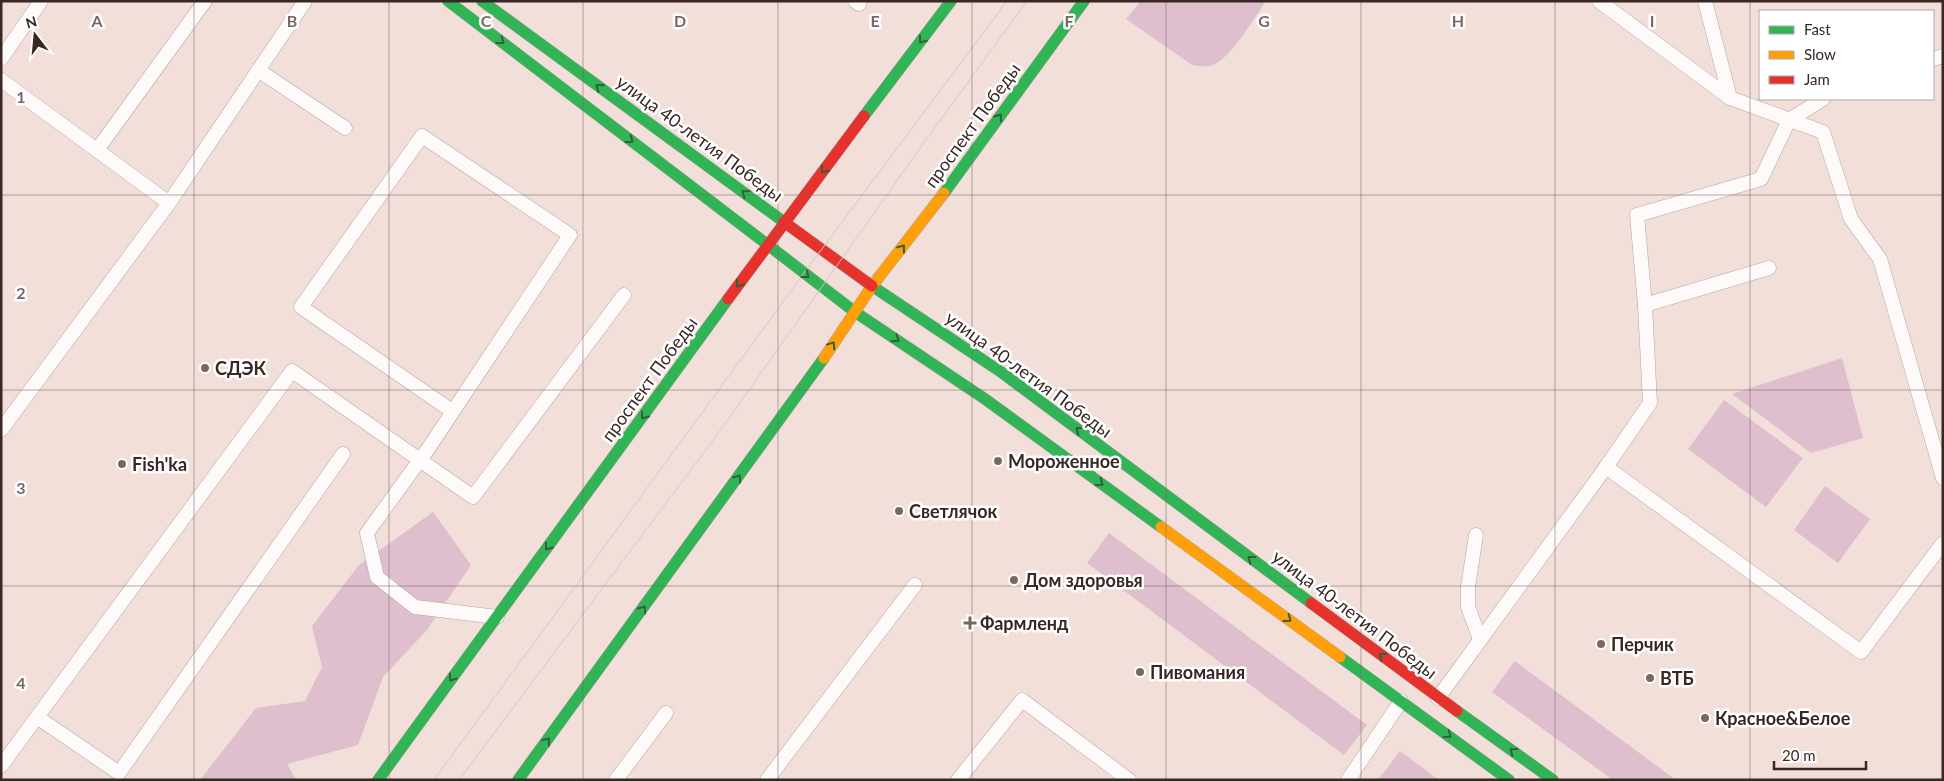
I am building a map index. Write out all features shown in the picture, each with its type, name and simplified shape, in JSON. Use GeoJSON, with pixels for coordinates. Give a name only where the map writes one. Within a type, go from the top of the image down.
{"type":"FeatureCollection","features":[{"type":"Feature","properties":{"kind":"street","name":"улица 40-летия Победы"},"geometry":{"type":"LineString","coordinates":[[448,1],[855,312],[985,399],[1408,691],[1431,708],[1509,780]]}},
{"type":"Feature","properties":{"kind":"street","name":"улица 40-летия Победы"},"geometry":{"type":"LineString","coordinates":[[482,1],[872,286],[1001,372],[1431,708],[1553,780]]}},
{"type":"Feature","properties":{"kind":"street","name":"проспект Победы"},"geometry":{"type":"LineString","coordinates":[[378,780],[784,222],[951,1]]}},
{"type":"Feature","properties":{"kind":"street","name":"проспект Победы"},"geometry":{"type":"LineString","coordinates":[[518,780],[809,379],[872,286],[962,170],[1084,1]]}},
{"type":"Feature","properties":{"kind":"lane"},"geometry":{"type":"LineString","coordinates":[[1,59],[41,1]]}},
{"type":"Feature","properties":{"kind":"lane"},"geometry":{"type":"LineString","coordinates":[[97,150],[205,1]]}},
{"type":"Feature","properties":{"kind":"lane"},"geometry":{"type":"LineString","coordinates":[[1,430],[169,203],[305,1]]}},
{"type":"Feature","properties":{"kind":"lane"},"geometry":{"type":"LineString","coordinates":[[855,1],[859,4],[860,1]]}},
{"type":"Feature","properties":{"kind":"lane"},"geometry":{"type":"LineString","coordinates":[[1599,1],[1730,98],[1823,132],[1851,219],[1880,260],[1943,478]]}},
{"type":"Feature","properties":{"kind":"lane"},"geometry":{"type":"LineString","coordinates":[[1705,1],[1730,98]]}},
{"type":"Feature","properties":{"kind":"lane"},"geometry":{"type":"LineString","coordinates":[[258,70],[345,128]]}},
{"type":"Feature","properties":{"kind":"lane"},"geometry":{"type":"LineString","coordinates":[[1,80],[169,203]]}},
{"type":"Feature","properties":{"kind":"lane"},"geometry":{"type":"LineString","coordinates":[[1431,708],[1606,467],[1650,402],[1645,305],[1637,215],[1761,179],[1789,120],[1821,100]]}},
{"type":"Feature","properties":{"kind":"lane"},"geometry":{"type":"LineString","coordinates":[[452,411],[301,307],[422,136],[570,235],[420,460],[367,533],[378,577],[416,607],[497,617]]}},
{"type":"Feature","properties":{"kind":"lane"},"geometry":{"type":"LineString","coordinates":[[1645,305],[1769,268]]}},
{"type":"Feature","properties":{"kind":"lane"},"geometry":{"type":"LineString","coordinates":[[1,766],[292,371],[473,497],[624,295]]}},
{"type":"Feature","properties":{"kind":"lane"},"geometry":{"type":"LineString","coordinates":[[37,718],[119,773],[343,454]]}},
{"type":"Feature","properties":{"kind":"lane"},"geometry":{"type":"LineString","coordinates":[[1606,467],[1861,652],[1943,543]]}},
{"type":"Feature","properties":{"kind":"lane"},"geometry":{"type":"LineString","coordinates":[[1476,535],[1468,587],[1468,608],[1480,640]]}},
{"type":"Feature","properties":{"kind":"lane"},"geometry":{"type":"LineString","coordinates":[[767,780],[916,584]]}},
{"type":"Feature","properties":{"kind":"lane"},"geometry":{"type":"LineString","coordinates":[[1348,780],[1408,691]]}},
{"type":"Feature","properties":{"kind":"lane"},"geometry":{"type":"LineString","coordinates":[[958,780],[1022,700],[1129,780]]}},
{"type":"Feature","properties":{"kind":"lane"},"geometry":{"type":"LineString","coordinates":[[616,780],[666,713]]}},
{"type":"Feature","properties":{"kind":"shaded area"},"geometry":{"type":"Polygon","coordinates":[[[1141,1],[1266,1],[1228,53],[1215,64],[1204,66],[1192,65],[1126,19],[1141,1]]]}},
{"type":"Feature","properties":{"kind":"shaded area"},"geometry":{"type":"Polygon","coordinates":[[[1842,358],[1863,438],[1811,453],[1732,394],[1842,358]]]}},
{"type":"Feature","properties":{"kind":"shaded area"},"geometry":{"type":"Polygon","coordinates":[[[1724,400],[1803,458],[1766,507],[1688,449],[1724,400]]]}},
{"type":"Feature","properties":{"kind":"shaded area"},"geometry":{"type":"Polygon","coordinates":[[[1825,486],[1870,519],[1838,563],[1794,530],[1825,486]]]}},
{"type":"Feature","properties":{"kind":"shaded area"},"geometry":{"type":"Polygon","coordinates":[[[433,512],[471,565],[427,630],[383,677],[358,745],[287,764],[296,780],[200,780],[256,708],[305,701],[322,667],[312,626],[359,565],[433,512]]]}},
{"type":"Feature","properties":{"kind":"shaded area"},"geometry":{"type":"Polygon","coordinates":[[[1109,533],[1367,725],[1344,755],[1087,563],[1109,533]]]}},
{"type":"Feature","properties":{"kind":"shaded area"},"geometry":{"type":"Polygon","coordinates":[[[1515,661],[1676,780],[1613,780],[1492,692],[1515,661]]]}},
{"type":"Feature","properties":{"kind":"shaded area"},"geometry":{"type":"Polygon","coordinates":[[[1400,751],[1439,780],[1378,780],[1400,751]]]}},
{"type":"Feature","properties":{"kind":"tram line"},"geometry":{"type":"LineString","coordinates":[[434,780],[804,273],[1007,1]]}},
{"type":"Feature","properties":{"kind":"tram line"},"geometry":{"type":"LineString","coordinates":[[459,780],[722,428],[923,144],[1027,1]]}},
{"type":"Feature","properties":{"kind":"traffic: fast"},"geometry":{"type":"LineString","coordinates":[[448,1],[768,245]]}},
{"type":"Feature","properties":{"kind":"traffic: fast"},"geometry":{"type":"LineString","coordinates":[[482,1],[784,222]]}},
{"type":"Feature","properties":{"kind":"traffic: fast"},"geometry":{"type":"LineString","coordinates":[[864,116],[951,1]]}},
{"type":"Feature","properties":{"kind":"traffic: fast"},"geometry":{"type":"LineString","coordinates":[[944,193],[1084,1]]}},
{"type":"Feature","properties":{"kind":"traffic: fast"},"geometry":{"type":"LineString","coordinates":[[768,245],[855,312]]}},
{"type":"Feature","properties":{"kind":"traffic: fast"},"geometry":{"type":"LineString","coordinates":[[872,286],[1001,372],[1311,603]]}},
{"type":"Feature","properties":{"kind":"traffic: fast"},"geometry":{"type":"LineString","coordinates":[[378,780],[728,299]]}},
{"type":"Feature","properties":{"kind":"traffic: fast"},"geometry":{"type":"LineString","coordinates":[[855,312],[985,399],[1161,527]]}},
{"type":"Feature","properties":{"kind":"traffic: fast"},"geometry":{"type":"LineString","coordinates":[[518,780],[824,358]]}},
{"type":"Feature","properties":{"kind":"traffic: fast"},"geometry":{"type":"LineString","coordinates":[[1340,657],[1509,780]]}},
{"type":"Feature","properties":{"kind":"traffic: fast"},"geometry":{"type":"LineString","coordinates":[[1457,711],[1553,780]]}},
{"type":"Feature","properties":{"kind":"traffic: slow"},"geometry":{"type":"LineString","coordinates":[[824,358],[872,286],[944,193]]}},
{"type":"Feature","properties":{"kind":"traffic: slow"},"geometry":{"type":"LineString","coordinates":[[1161,527],[1340,657]]}},
{"type":"Feature","properties":{"kind":"traffic: jam"},"geometry":{"type":"LineString","coordinates":[[728,299],[864,116]]}},
{"type":"Feature","properties":{"kind":"traffic: jam"},"geometry":{"type":"LineString","coordinates":[[784,222],[872,286]]}},
{"type":"Feature","properties":{"kind":"traffic: jam"},"geometry":{"type":"LineString","coordinates":[[1311,603],[1457,711]]}},
{"type":"Feature","properties":{"kind":"place","name":"СДЭК"},"geometry":{"type":"Point","coordinates":[205,368]}},
{"type":"Feature","properties":{"kind":"place","name":"Мороженное"},"geometry":{"type":"Point","coordinates":[998,461]}},
{"type":"Feature","properties":{"kind":"place","name":"Fish'ka"},"geometry":{"type":"Point","coordinates":[122,464]}},
{"type":"Feature","properties":{"kind":"place","name":"Светлячок"},"geometry":{"type":"Point","coordinates":[899,511]}},
{"type":"Feature","properties":{"kind":"place","name":"Дом здоровья"},"geometry":{"type":"Point","coordinates":[1014,580]}},
{"type":"Feature","properties":{"kind":"place","name":"Фармленд"},"geometry":{"type":"Point","coordinates":[970,623]}},
{"type":"Feature","properties":{"kind":"place","name":"Перчик"},"geometry":{"type":"Point","coordinates":[1601,644]}},
{"type":"Feature","properties":{"kind":"place","name":"Пивомания"},"geometry":{"type":"Point","coordinates":[1140,672]}},
{"type":"Feature","properties":{"kind":"place","name":"ВТБ"},"geometry":{"type":"Point","coordinates":[1650,678]}},
{"type":"Feature","properties":{"kind":"place","name":"Красное&Белое"},"geometry":{"type":"Point","coordinates":[1705,718]}}]}
